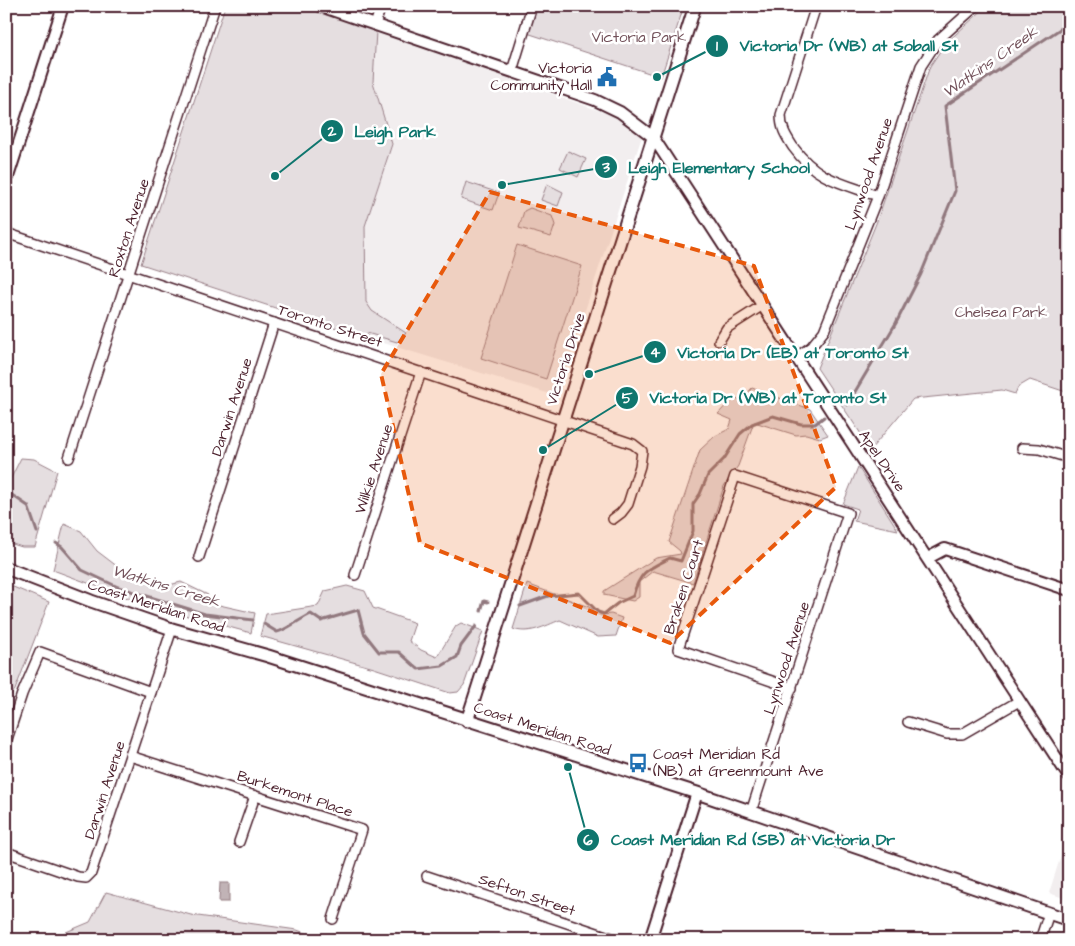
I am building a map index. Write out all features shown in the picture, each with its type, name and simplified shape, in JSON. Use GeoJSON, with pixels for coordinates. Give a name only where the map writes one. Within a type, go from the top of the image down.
{"type":"FeatureCollection","features":[{"type":"Feature","properties":{"kind":"main road","name":"Victoria Drive"},"geometry":{"type":"LineString","coordinates":[[467,721],[545,482],[562,419],[695,6]]}},
{"type":"Feature","properties":{"kind":"main road","name":"Coast Meridian Road"},"geometry":{"type":"LineString","coordinates":[[6,568],[91,602],[172,629],[268,656],[697,793],[1069,920]]}},
{"type":"Feature","properties":{"kind":"street"},"geometry":{"type":"LineString","coordinates":[[6,183],[62,6]]}},
{"type":"Feature","properties":{"kind":"street","name":"Roxton Avenue"},"geometry":{"type":"LineString","coordinates":[[68,458],[215,6]]}},
{"type":"Feature","properties":{"kind":"street","name":"Apel Drive"},"geometry":{"type":"LineString","coordinates":[[320,6],[605,104],[653,137],[1069,778]]}},
{"type":"Feature","properties":{"kind":"street"},"geometry":{"type":"LineString","coordinates":[[375,24],[381,6]]}},
{"type":"Feature","properties":{"kind":"street"},"geometry":{"type":"LineString","coordinates":[[512,71],[532,6]]}},
{"type":"Feature","properties":{"kind":"street"},"geometry":{"type":"LineString","coordinates":[[816,6],[781,116],[781,125],[785,135],[800,156],[815,171],[834,181],[878,196]]}},
{"type":"Feature","properties":{"kind":"street","name":"Lynwood Avenue"},"geometry":{"type":"LineString","coordinates":[[797,357],[811,347],[824,331],[878,196],[921,66],[938,40],[976,6]]}},
{"type":"Feature","properties":{"kind":"street","name":"Toronto Street"},"geometry":{"type":"LineString","coordinates":[[6,234],[630,443],[642,451],[640,466],[628,504],[622,513],[613,519]]}},
{"type":"Feature","properties":{"kind":"street"},"geometry":{"type":"LineString","coordinates":[[718,341],[727,328],[763,305]]}},
{"type":"Feature","properties":{"kind":"street","name":"Darwin Avenue"},"geometry":{"type":"LineString","coordinates":[[199,557],[274,323]]}},
{"type":"Feature","properties":{"kind":"street","name":"Wilkie Avenue"},"geometry":{"type":"LineString","coordinates":[[355,575],[420,372]]}},
{"type":"Feature","properties":{"kind":"street"},"geometry":{"type":"LineString","coordinates":[[1022,448],[1039,449],[1069,458]]}},
{"type":"Feature","properties":{"kind":"street","name":"Lynwood Avenue"},"geometry":{"type":"LineString","coordinates":[[735,476],[848,514],[752,812]]}},
{"type":"Feature","properties":{"kind":"street","name":"Braken Court"},"geometry":{"type":"LineString","coordinates":[[735,476],[678,649],[792,688]]}},
{"type":"Feature","properties":{"kind":"street"},"geometry":{"type":"LineString","coordinates":[[928,558],[945,549],[1069,590]]}},
{"type":"Feature","properties":{"kind":"street","name":"Darwin Avenue"},"geometry":{"type":"LineString","coordinates":[[6,852],[78,878],[86,878],[94,868],[172,629]]}},
{"type":"Feature","properties":{"kind":"street"},"geometry":{"type":"LineString","coordinates":[[6,742],[22,694],[40,652],[152,692]]}},
{"type":"Feature","properties":{"kind":"street"},"geometry":{"type":"LineString","coordinates":[[908,722],[947,734],[962,734],[1019,701]]}},
{"type":"Feature","properties":{"kind":"street","name":"Burkemont Place"},"geometry":{"type":"LineString","coordinates":[[130,756],[362,830],[333,919]]}},
{"type":"Feature","properties":{"kind":"street"},"geometry":{"type":"LineString","coordinates":[[650,940],[697,793]]}},
{"type":"Feature","properties":{"kind":"street"},"geometry":{"type":"LineString","coordinates":[[239,842],[254,796]]}},
{"type":"Feature","properties":{"kind":"street","name":"Sefton Street"},"geometry":{"type":"LineString","coordinates":[[427,876],[618,940]]}},
{"type":"Feature","properties":{"kind":"street"},"geometry":{"type":"LineString","coordinates":[[1040,940],[1049,913]]}},
{"type":"Feature","properties":{"kind":"highlighted area"},"geometry":{"type":"Polygon","coordinates":[[[490,192],[754,266],[836,487],[670,643],[420,543],[381,374],[490,192]]]}},
{"type":"Feature","properties":{"kind":"shaded area"},"geometry":{"type":"Polygon","coordinates":[[[376,31],[645,127],[557,396],[367,338],[365,226],[392,144],[373,82],[376,31]]]}},
{"type":"Feature","properties":{"kind":"shaded area"},"geometry":{"type":"Polygon","coordinates":[[[1069,830],[1069,900],[1049,893],[1069,830]]]}},
{"type":"Feature","properties":{"kind":"shaded area"},"geometry":{"type":"Polygon","coordinates":[[[220,883],[229,883],[229,902],[219,902],[220,883]]]}},
{"type":"Feature","properties":{"kind":"green space"},"geometry":{"type":"Polygon","coordinates":[[[225,6],[305,6],[376,31],[373,82],[392,144],[365,226],[366,302],[372,311],[406,333],[397,342],[367,333],[367,338],[141,264],[225,6]]]}},
{"type":"Feature","properties":{"kind":"green space","name":"Victoria Park"},"geometry":{"type":"Polygon","coordinates":[[[532,6],[684,6],[661,77],[524,32],[532,6]]]}},
{"type":"Feature","properties":{"kind":"green space","name":"Chelsea Park"},"geometry":{"type":"Polygon","coordinates":[[[987,6],[1069,6],[1069,393],[1030,380],[1018,387],[1015,394],[1002,390],[913,399],[871,449],[817,368],[877,221],[930,66],[945,44],[987,6]]]}},
{"type":"Feature","properties":{"kind":"green space"},"geometry":{"type":"Polygon","coordinates":[[[568,151],[586,159],[578,177],[560,168],[568,151]]]}},
{"type":"Feature","properties":{"kind":"green space"},"geometry":{"type":"Polygon","coordinates":[[[466,182],[499,193],[493,210],[461,199],[466,182]]]}},
{"type":"Feature","properties":{"kind":"green space"},"geometry":{"type":"Polygon","coordinates":[[[547,184],[563,192],[558,206],[541,200],[547,184]]]}},
{"type":"Feature","properties":{"kind":"green space"},"geometry":{"type":"Polygon","coordinates":[[[530,208],[552,216],[555,225],[551,237],[519,228],[524,211],[530,208]]]}},
{"type":"Feature","properties":{"kind":"green space"},"geometry":{"type":"Polygon","coordinates":[[[517,245],[582,266],[546,379],[481,358],[517,245]]]}},
{"type":"Feature","properties":{"kind":"green space"},"geometry":{"type":"Polygon","coordinates":[[[752,388],[810,409],[828,435],[820,438],[806,434],[796,435],[754,422],[738,466],[724,486],[693,583],[653,571],[639,582],[639,597],[633,601],[604,595],[604,591],[656,558],[681,554],[669,542],[700,450],[715,436],[729,429],[732,420],[718,414],[731,400],[742,399],[752,388]]]}},
{"type":"Feature","properties":{"kind":"green space"},"geometry":{"type":"Polygon","coordinates":[[[21,458],[34,459],[57,471],[35,547],[22,547],[6,542],[6,481],[9,482],[21,458]]]}},
{"type":"Feature","properties":{"kind":"green space"},"geometry":{"type":"Polygon","coordinates":[[[858,467],[898,530],[854,521],[858,509],[843,504],[858,467]]]}},
{"type":"Feature","properties":{"kind":"green space"},"geometry":{"type":"Polygon","coordinates":[[[64,524],[81,531],[97,551],[118,567],[131,571],[137,577],[169,585],[181,582],[208,595],[206,602],[255,613],[251,633],[147,605],[53,570],[64,524]]]}},
{"type":"Feature","properties":{"kind":"green space"},"geometry":{"type":"Polygon","coordinates":[[[6,584],[49,602],[15,690],[11,695],[6,693],[6,584]]]}},
{"type":"Feature","properties":{"kind":"green space"},"geometry":{"type":"Polygon","coordinates":[[[527,584],[589,607],[601,615],[611,614],[622,618],[616,636],[598,637],[560,620],[531,630],[519,631],[513,629],[527,584]]]}},
{"type":"Feature","properties":{"kind":"green space"},"geometry":{"type":"Polygon","coordinates":[[[347,586],[365,591],[373,608],[415,623],[409,641],[421,650],[437,657],[456,626],[461,623],[483,631],[464,685],[458,692],[450,693],[374,668],[260,636],[266,614],[318,606],[325,591],[347,586]]]}},
{"type":"Feature","properties":{"kind":"green space"},"geometry":{"type":"Polygon","coordinates":[[[106,892],[191,915],[297,930],[325,940],[47,940],[90,922],[106,892]]]}},
{"type":"Feature","properties":{"kind":"waterway","name":"Watkins Creek"},"geometry":{"type":"LineString","coordinates":[[847,405],[896,323],[921,274],[955,191],[945,106],[1069,23]]}},
{"type":"Feature","properties":{"kind":"waterway","name":"Watkins Creek"},"geometry":{"type":"LineString","coordinates":[[520,606],[548,596],[579,593],[598,612],[604,614],[618,603],[633,596],[642,576],[650,568],[670,558],[681,561],[693,531],[693,504],[700,494],[708,475],[724,459],[740,434],[752,424],[773,416],[801,424],[815,424],[824,417]]}},
{"type":"Feature","properties":{"kind":"waterway","name":"Watkins Creek"},"geometry":{"type":"LineString","coordinates":[[6,491],[28,506],[37,532]]}},
{"type":"Feature","properties":{"kind":"waterway","name":"Watkins Creek"},"geometry":{"type":"LineString","coordinates":[[56,543],[62,547],[82,570],[118,587],[205,614],[253,620]]}},
{"type":"Feature","properties":{"kind":"waterway","name":"Watkins Creek"},"geometry":{"type":"LineString","coordinates":[[481,611],[484,601],[488,602]]}},
{"type":"Feature","properties":{"kind":"waterway","name":"Watkins Creek"},"geometry":{"type":"LineString","coordinates":[[264,624],[277,632],[311,614],[321,621],[358,610],[364,633],[379,652],[399,652],[418,669],[442,666],[457,657],[461,646],[476,626]]}},
{"type":"Feature","properties":{"kind":"place","name":"Victoria Community Hall"},"geometry":{"type":"Point","coordinates":[607,77]}},
{"type":"Feature","properties":{"kind":"place","name":"Victoria Dr (WB) at Soball St"},"geometry":{"type":"Point","coordinates":[657,77]}},
{"type":"Feature","properties":{"kind":"place","name":"Leigh Park"},"geometry":{"type":"Point","coordinates":[275,176]}},
{"type":"Feature","properties":{"kind":"place","name":"Leigh Elementary School"},"geometry":{"type":"Point","coordinates":[502,185]}},
{"type":"Feature","properties":{"kind":"place","name":"Victoria Dr (EB) at Toronto St"},"geometry":{"type":"Point","coordinates":[589,374]}},
{"type":"Feature","properties":{"kind":"place","name":"Victoria Dr (WB) at Toronto St"},"geometry":{"type":"Point","coordinates":[543,450]}},
{"type":"Feature","properties":{"kind":"place","name":"Coast Meridian Rd (NB) at Greenmount Ave"},"geometry":{"type":"Point","coordinates":[638,763]}},
{"type":"Feature","properties":{"kind":"place","name":"Coast Meridian Rd (SB) at Victoria Dr"},"geometry":{"type":"Point","coordinates":[568,767]}}]}
